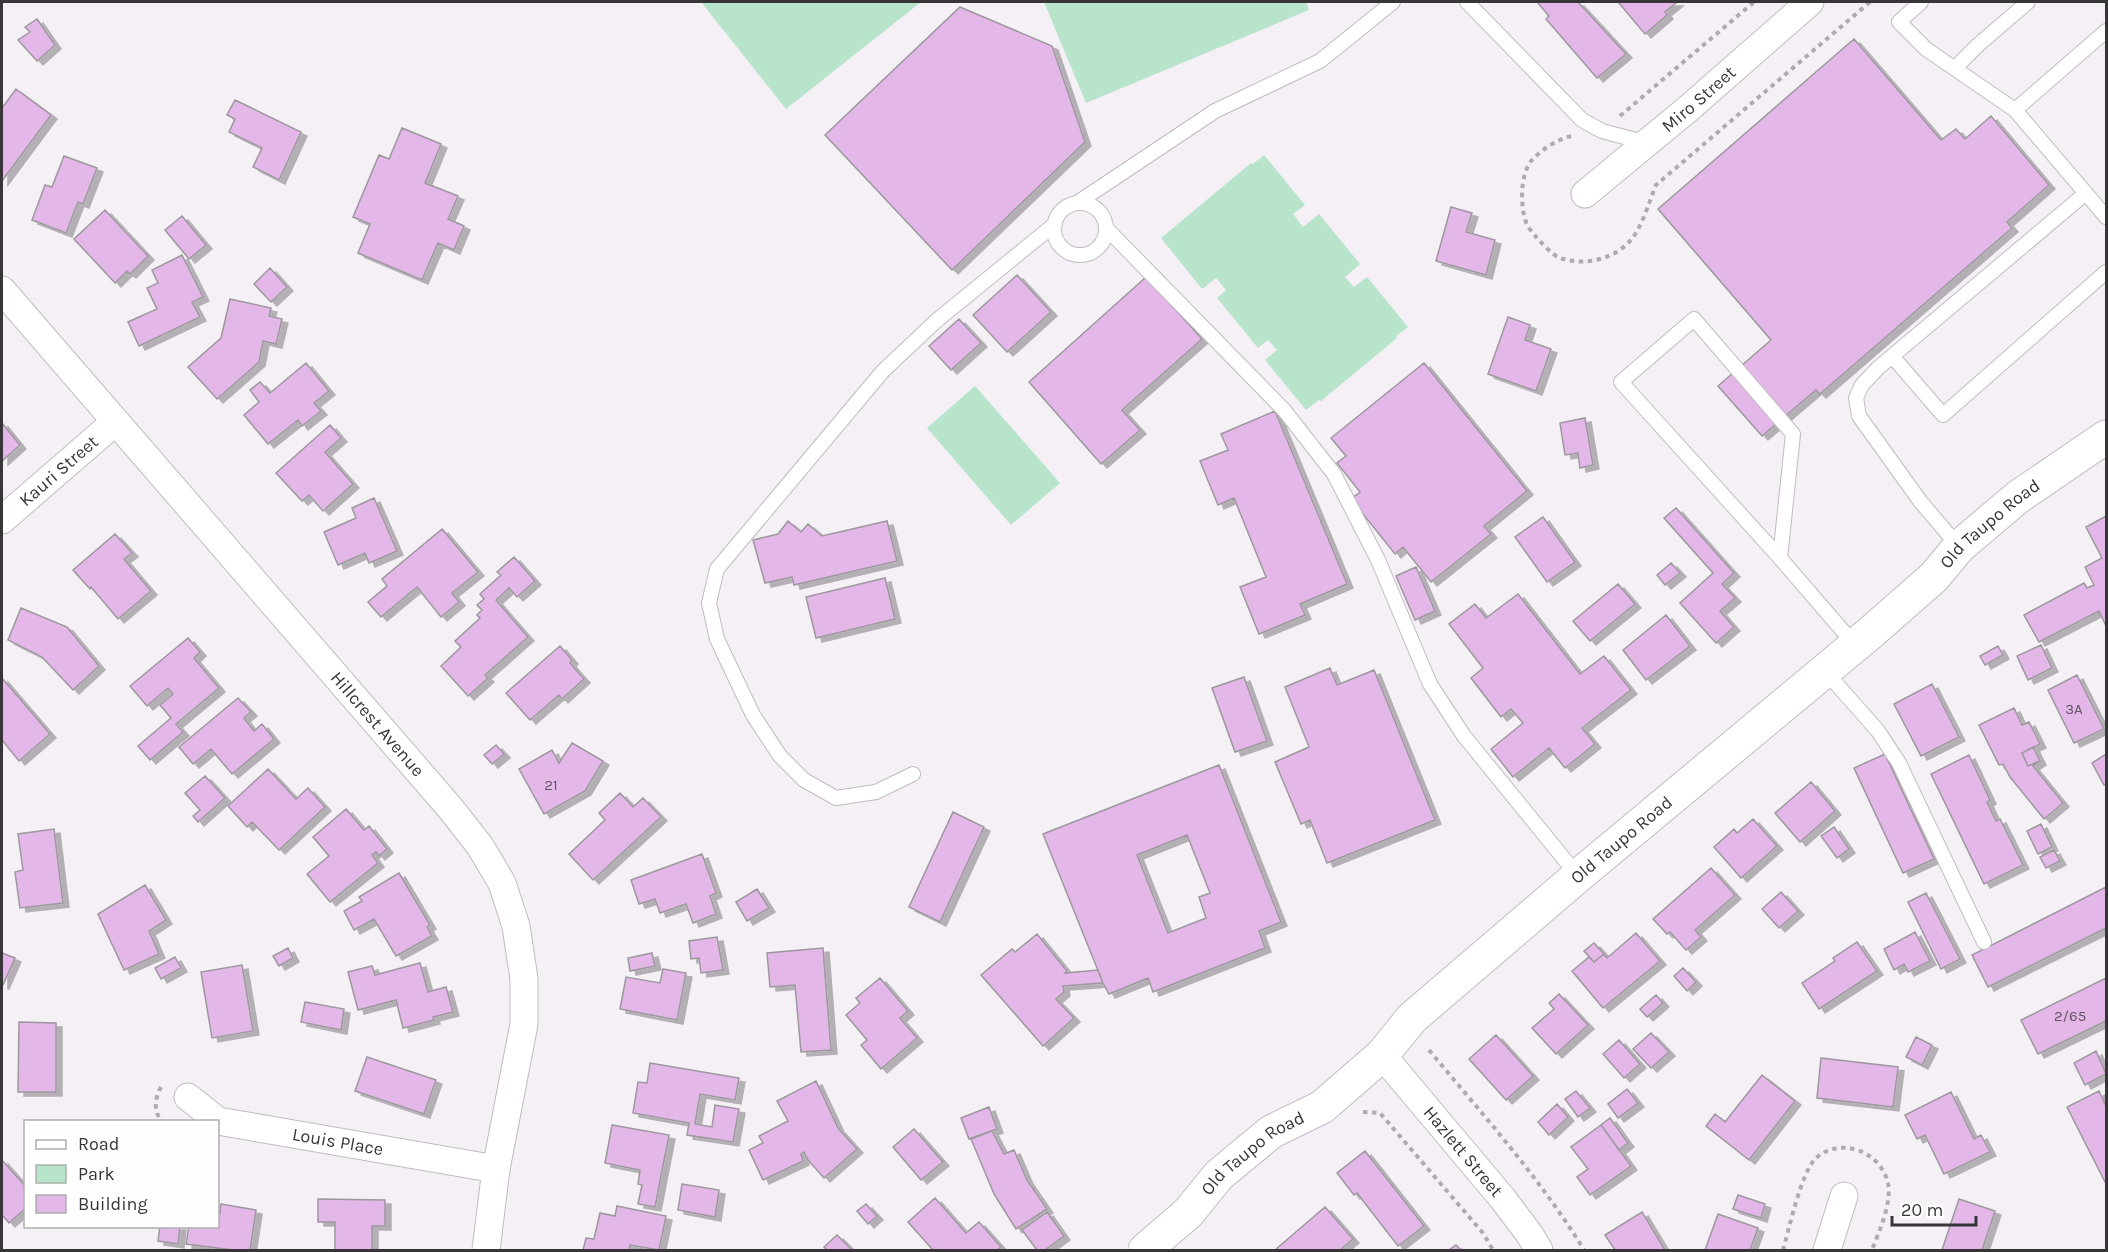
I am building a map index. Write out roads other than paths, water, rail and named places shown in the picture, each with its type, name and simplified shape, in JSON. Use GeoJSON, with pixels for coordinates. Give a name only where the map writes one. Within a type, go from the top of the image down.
{"type":"FeatureCollection","features":[{"type":"Feature","properties":{"kind":"highway","name":"Old Taupo Road"},"geometry":{"type":"LineString","coordinates":[[1144,1251],[1188,1212],[1219,1175],[1271,1132],[1322,1107],[1382,1055],[1412,1018],[1578,876],[1856,645],[1934,577],[1959,547],[2018,497],[2106,437]]}},
{"type":"Feature","properties":{"kind":"street","name":"Miro Street"},"geometry":{"type":"LineString","coordinates":[[1585,194],[1810,2]]}},
{"type":"Feature","properties":{"kind":"street","name":"Hillcrest Avenue"},"geometry":{"type":"LineString","coordinates":[[2,290],[451,809],[480,846],[502,883],[516,926],[524,979],[524,1024],[496,1169],[486,1251]]}},
{"type":"Feature","properties":{"kind":"street","name":"Kauri Street"},"geometry":{"type":"LineString","coordinates":[[2,520],[115,422]]}},
{"type":"Feature","properties":{"kind":"street","name":"Hazlett Street"},"geometry":{"type":"LineString","coordinates":[[1382,1055],[1503,1199],[1539,1251]]}},
{"type":"Feature","properties":{"kind":"street","name":"Louis Place"},"geometry":{"type":"LineString","coordinates":[[188,1097],[217,1120]]}},
{"type":"Feature","properties":{"kind":"street","name":"Louis Place"},"geometry":{"type":"LineString","coordinates":[[219,1121],[496,1169]]}},
{"type":"Feature","properties":{"kind":"street"},"geometry":{"type":"LineString","coordinates":[[1827,1251],[1844,1196]]}},
{"type":"Feature","properties":{"kind":"lane"},"geometry":{"type":"LineString","coordinates":[[913,774],[876,792],[836,798],[804,780],[780,756],[753,715],[717,639],[709,603],[717,569],[883,371],[936,321],[1055,224],[1063,210],[1215,111],[1320,61],[1393,2]]}},
{"type":"Feature","properties":{"kind":"lane"},"geometry":{"type":"LineString","coordinates":[[1467,2],[1582,120],[1602,131],[1647,143]]}},
{"type":"Feature","properties":{"kind":"lane"},"geometry":{"type":"LineString","coordinates":[[1921,2],[1899,22],[1926,49],[2015,110],[2106,217]]}},
{"type":"Feature","properties":{"kind":"lane"},"geometry":{"type":"LineString","coordinates":[[1955,68],[2028,2]]}},
{"type":"Feature","properties":{"kind":"lane"},"geometry":{"type":"LineString","coordinates":[[2015,110],[2106,31]]}},
{"type":"Feature","properties":{"kind":"lane"},"geometry":{"type":"LineString","coordinates":[[1959,547],[1920,501],[1858,416],[1856,398],[1862,385],[1892,356],[2086,194]]}},
{"type":"Feature","properties":{"kind":"lane"},"geometry":{"type":"LineString","coordinates":[[1055,224],[1057,240],[1062,247],[1078,255],[1087,254],[1101,244],[1106,228],[1104,219],[1094,207],[1077,203]]}},
{"type":"Feature","properties":{"kind":"lane"},"geometry":{"type":"LineString","coordinates":[[1106,228],[1284,411],[1334,474],[1378,560],[1430,684],[1464,736],[1578,876]]}},
{"type":"Feature","properties":{"kind":"lane"},"geometry":{"type":"LineString","coordinates":[[1892,356],[1943,415],[2106,272]]}},
{"type":"Feature","properties":{"kind":"lane"},"geometry":{"type":"LineString","coordinates":[[1780,558],[1793,434],[1694,319],[1621,382],[1856,645]]}},
{"type":"Feature","properties":{"kind":"lane"},"geometry":{"type":"LineString","coordinates":[[1825,671],[1878,731],[1899,763],[1984,942]]}}]}
